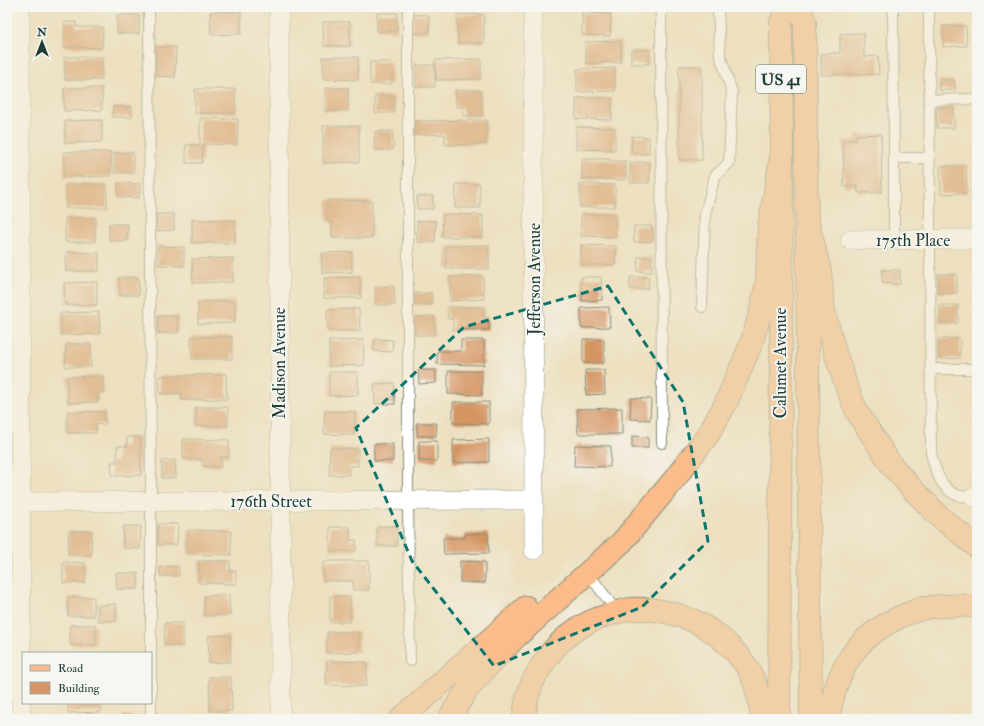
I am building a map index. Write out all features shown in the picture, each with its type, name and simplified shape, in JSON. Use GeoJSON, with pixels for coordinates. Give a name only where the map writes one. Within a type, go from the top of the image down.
{"type":"FeatureCollection","features":[{"type":"Feature","properties":{"kind":"main road","name":"Calumet Avenue"},"geometry":{"type":"LineString","coordinates":[[779,719],[782,151],[781,22],[786,7]]}},
{"type":"Feature","properties":{"kind":"main road","name":"Calumet Avenue"},"geometry":{"type":"LineString","coordinates":[[800,7],[805,23],[811,719]]}},
{"type":"Feature","properties":{"kind":"main road"},"geometry":{"type":"LineString","coordinates":[[449,719],[467,690],[516,637],[622,542],[651,506],[674,481],[708,435],[726,403],[751,344],[760,315],[767,281],[769,228],[782,151]]}},
{"type":"Feature","properties":{"kind":"main road"},"geometry":{"type":"LineString","coordinates":[[807,218],[820,272],[824,311],[835,352],[857,412],[892,466],[942,519],[977,547]]}},
{"type":"Feature","properties":{"kind":"main road"},"geometry":{"type":"LineString","coordinates":[[401,719],[613,530],[651,506]]}},
{"type":"Feature","properties":{"kind":"main road"},"geometry":{"type":"LineString","coordinates":[[828,719],[842,671],[852,655],[875,630],[891,621],[923,608],[960,605],[977,606]]}},
{"type":"Feature","properties":{"kind":"main road"},"geometry":{"type":"LineString","coordinates":[[524,719],[526,700],[530,687],[536,674],[556,646],[577,629],[603,616],[632,609],[646,608],[674,613],[698,622],[716,634],[732,648],[748,668],[754,681],[760,700],[762,719]]}},
{"type":"Feature","properties":{"kind":"street"},"geometry":{"type":"LineString","coordinates":[[20,7],[14,502],[21,719]]}},
{"type":"Feature","properties":{"kind":"street","name":"Madison Avenue"},"geometry":{"type":"LineString","coordinates":[[279,7],[281,719]]}},
{"type":"Feature","properties":{"kind":"street","name":"Jefferson Avenue"},"geometry":{"type":"LineString","coordinates":[[533,7],[534,550]]}},
{"type":"Feature","properties":{"kind":"street","name":"175th Place"},"geometry":{"type":"LineString","coordinates":[[850,240],[977,239]]}},
{"type":"Feature","properties":{"kind":"street","name":"176th Street"},"geometry":{"type":"LineString","coordinates":[[14,502],[534,500]]}},
{"type":"Feature","properties":{"kind":"lane"},"geometry":{"type":"LineString","coordinates":[[149,7],[152,501],[151,652]]}},
{"type":"Feature","properties":{"kind":"lane"},"geometry":{"type":"LineString","coordinates":[[408,7],[408,500],[410,661]]}},
{"type":"Feature","properties":{"kind":"lane"},"geometry":{"type":"LineString","coordinates":[[661,7],[662,443]]}},
{"type":"Feature","properties":{"kind":"lane"},"geometry":{"type":"LineString","coordinates":[[702,307],[705,214],[715,176],[729,164],[732,92],[720,55],[718,7]]}},
{"type":"Feature","properties":{"kind":"lane"},"geometry":{"type":"LineString","coordinates":[[893,7],[894,240]]}},
{"type":"Feature","properties":{"kind":"lane"},"geometry":{"type":"LineString","coordinates":[[929,7],[931,454],[934,467],[946,489],[958,495],[975,497]]}},
{"type":"Feature","properties":{"kind":"lane"},"geometry":{"type":"LineString","coordinates":[[929,100],[977,99]]}},
{"type":"Feature","properties":{"kind":"lane"},"geometry":{"type":"LineString","coordinates":[[894,158],[930,158]]}},
{"type":"Feature","properties":{"kind":"lane"},"geometry":{"type":"LineString","coordinates":[[931,368],[977,369]]}},
{"type":"Feature","properties":{"kind":"lane"},"geometry":{"type":"LineString","coordinates":[[588,573],[617,612]]}},
{"type":"Feature","properties":{"kind":"lane"},"geometry":{"type":"LineString","coordinates":[[151,704],[151,719]]}},
{"type":"Feature","properties":{"kind":"highlighted area"},"geometry":{"type":"Polygon","coordinates":[[[608,286],[683,402],[708,541],[642,607],[494,666],[412,561],[356,428],[464,327],[608,286]]]}},
{"type":"Feature","properties":{"kind":"building"},"geometry":{"type":"Polygon","coordinates":[[[241,11],[241,34],[211,35],[210,12],[241,11]]]}},
{"type":"Feature","properties":{"kind":"building"},"geometry":{"type":"Polygon","coordinates":[[[377,13],[397,13],[397,31],[377,31],[377,13]]]}},
{"type":"Feature","properties":{"kind":"building"},"geometry":{"type":"Polygon","coordinates":[[[582,13],[611,14],[610,36],[582,35],[582,13]]]}},
{"type":"Feature","properties":{"kind":"building"},"geometry":{"type":"Polygon","coordinates":[[[484,14],[484,43],[458,43],[457,15],[484,14]]]}},
{"type":"Feature","properties":{"kind":"building"},"geometry":{"type":"Polygon","coordinates":[[[117,15],[139,15],[139,34],[117,33],[117,15]]]}},
{"type":"Feature","properties":{"kind":"building"},"geometry":{"type":"Polygon","coordinates":[[[413,15],[429,15],[429,33],[412,33],[413,15]]]}},
{"type":"Feature","properties":{"kind":"building"},"geometry":{"type":"Polygon","coordinates":[[[65,22],[76,22],[76,27],[103,27],[102,48],[64,47],[65,22]]]}},
{"type":"Feature","properties":{"kind":"building"},"geometry":{"type":"Polygon","coordinates":[[[323,22],[350,22],[350,46],[324,46],[323,22]]]}},
{"type":"Feature","properties":{"kind":"building"},"geometry":{"type":"Polygon","coordinates":[[[943,26],[966,26],[967,46],[943,47],[943,26]]]}},
{"type":"Feature","properties":{"kind":"building"},"geometry":{"type":"Polygon","coordinates":[[[864,33],[864,57],[878,56],[879,74],[821,75],[821,54],[840,53],[840,34],[864,33]]]}},
{"type":"Feature","properties":{"kind":"building"},"geometry":{"type":"Polygon","coordinates":[[[621,41],[621,62],[586,63],[585,42],[621,41]]]}},
{"type":"Feature","properties":{"kind":"building"},"geometry":{"type":"Polygon","coordinates":[[[156,47],[176,47],[175,77],[155,76],[156,47]]]}},
{"type":"Feature","properties":{"kind":"building"},"geometry":{"type":"Polygon","coordinates":[[[631,50],[649,50],[649,64],[631,64],[631,50]]]}},
{"type":"Feature","properties":{"kind":"building"},"geometry":{"type":"Polygon","coordinates":[[[64,57],[102,57],[102,80],[65,80],[64,57]]]}},
{"type":"Feature","properties":{"kind":"building"},"geometry":{"type":"Polygon","coordinates":[[[323,57],[358,57],[358,80],[323,79],[323,57]]]}},
{"type":"Feature","properties":{"kind":"building"},"geometry":{"type":"Polygon","coordinates":[[[481,59],[481,79],[436,80],[435,60],[481,59]]]}},
{"type":"Feature","properties":{"kind":"building"},"geometry":{"type":"Polygon","coordinates":[[[370,62],[391,62],[392,84],[370,84],[370,62]]]}},
{"type":"Feature","properties":{"kind":"building"},"geometry":{"type":"Polygon","coordinates":[[[416,65],[435,65],[435,87],[416,87],[416,65]]]}},
{"type":"Feature","properties":{"kind":"building"},"geometry":{"type":"Polygon","coordinates":[[[679,66],[702,66],[702,160],[679,160],[679,66]]]}},
{"type":"Feature","properties":{"kind":"building"},"geometry":{"type":"Polygon","coordinates":[[[615,68],[615,91],[577,92],[577,69],[615,68]]]}},
{"type":"Feature","properties":{"kind":"building"},"geometry":{"type":"Polygon","coordinates":[[[939,80],[954,80],[955,90],[939,90],[939,80]]]}},
{"type":"Feature","properties":{"kind":"building"},"geometry":{"type":"Polygon","coordinates":[[[64,88],[102,88],[102,110],[64,111],[64,88]]]}},
{"type":"Feature","properties":{"kind":"building"},"geometry":{"type":"Polygon","coordinates":[[[325,88],[348,88],[348,111],[325,111],[325,88]]]}},
{"type":"Feature","properties":{"kind":"building"},"geometry":{"type":"Polygon","coordinates":[[[195,89],[235,89],[236,113],[195,113],[195,89]]]}},
{"type":"Feature","properties":{"kind":"building"},"geometry":{"type":"Polygon","coordinates":[[[455,90],[481,90],[482,116],[463,116],[463,107],[456,107],[455,90]]]}},
{"type":"Feature","properties":{"kind":"building"},"geometry":{"type":"Polygon","coordinates":[[[375,96],[394,96],[394,113],[375,113],[375,96]]]}},
{"type":"Feature","properties":{"kind":"building"},"geometry":{"type":"Polygon","coordinates":[[[576,98],[612,98],[612,120],[576,119],[576,98]]]}},
{"type":"Feature","properties":{"kind":"building"},"geometry":{"type":"Polygon","coordinates":[[[113,107],[132,107],[132,117],[112,117],[113,107]]]}},
{"type":"Feature","properties":{"kind":"building"},"geometry":{"type":"Polygon","coordinates":[[[954,107],[954,128],[937,128],[936,108],[954,107]]]}},
{"type":"Feature","properties":{"kind":"building"},"geometry":{"type":"Polygon","coordinates":[[[200,118],[238,119],[237,145],[203,144],[202,163],[186,163],[186,145],[200,145],[200,118]]]}},
{"type":"Feature","properties":{"kind":"building"},"geometry":{"type":"Polygon","coordinates":[[[102,120],[102,142],[65,143],[65,121],[102,120]]]}},
{"type":"Feature","properties":{"kind":"building"},"geometry":{"type":"Polygon","coordinates":[[[486,120],[486,144],[445,145],[445,134],[415,135],[415,121],[486,120]]]}},
{"type":"Feature","properties":{"kind":"building"},"geometry":{"type":"Polygon","coordinates":[[[323,126],[359,126],[359,162],[323,163],[323,126]]]}},
{"type":"Feature","properties":{"kind":"building"},"geometry":{"type":"Polygon","coordinates":[[[576,127],[615,128],[615,150],[576,149],[576,127]]]}},
{"type":"Feature","properties":{"kind":"building"},"geometry":{"type":"Polygon","coordinates":[[[375,131],[393,131],[393,150],[374,150],[375,131]]]}},
{"type":"Feature","properties":{"kind":"building"},"geometry":{"type":"Polygon","coordinates":[[[881,134],[882,192],[858,193],[858,186],[844,187],[843,140],[856,140],[856,135],[881,134]]]}},
{"type":"Feature","properties":{"kind":"building"},"geometry":{"type":"Polygon","coordinates":[[[632,136],[649,137],[649,154],[631,153],[632,136]]]}},
{"type":"Feature","properties":{"kind":"building"},"geometry":{"type":"Polygon","coordinates":[[[64,152],[111,152],[111,176],[64,177],[64,152]]]}},
{"type":"Feature","properties":{"kind":"building"},"geometry":{"type":"Polygon","coordinates":[[[133,152],[134,173],[114,173],[114,153],[133,152]]]}},
{"type":"Feature","properties":{"kind":"building"},"geometry":{"type":"Polygon","coordinates":[[[582,159],[610,159],[610,161],[626,161],[626,180],[582,179],[582,159]]]}},
{"type":"Feature","properties":{"kind":"building"},"geometry":{"type":"Polygon","coordinates":[[[630,162],[650,162],[649,183],[630,183],[630,162]]]}},
{"type":"Feature","properties":{"kind":"building"},"geometry":{"type":"Polygon","coordinates":[[[966,165],[967,193],[941,194],[940,166],[966,165]]]}},
{"type":"Feature","properties":{"kind":"building"},"geometry":{"type":"Polygon","coordinates":[[[118,183],[140,184],[139,198],[118,197],[118,183]]]}},
{"type":"Feature","properties":{"kind":"building"},"geometry":{"type":"Polygon","coordinates":[[[66,184],[107,184],[107,208],[66,208],[66,184]]]}},
{"type":"Feature","properties":{"kind":"building"},"geometry":{"type":"Polygon","coordinates":[[[456,184],[480,184],[480,208],[455,208],[456,184]]]}},
{"type":"Feature","properties":{"kind":"building"},"geometry":{"type":"Polygon","coordinates":[[[580,184],[615,185],[615,207],[580,207],[580,184]]]}},
{"type":"Feature","properties":{"kind":"building"},"geometry":{"type":"Polygon","coordinates":[[[417,196],[433,196],[433,209],[417,209],[417,196]]]}},
{"type":"Feature","properties":{"kind":"building"},"geometry":{"type":"Polygon","coordinates":[[[327,200],[372,201],[372,238],[332,238],[332,222],[327,222],[327,200]]]}},
{"type":"Feature","properties":{"kind":"building"},"geometry":{"type":"Polygon","coordinates":[[[156,214],[174,214],[174,230],[156,231],[156,214]]]}},
{"type":"Feature","properties":{"kind":"building"},"geometry":{"type":"Polygon","coordinates":[[[443,214],[483,215],[483,237],[442,237],[443,214]]]}},
{"type":"Feature","properties":{"kind":"building"},"geometry":{"type":"Polygon","coordinates":[[[581,214],[616,214],[615,237],[581,236],[581,214]]]}},
{"type":"Feature","properties":{"kind":"building"},"geometry":{"type":"Polygon","coordinates":[[[65,218],[96,218],[95,242],[65,242],[65,218]]]}},
{"type":"Feature","properties":{"kind":"building"},"geometry":{"type":"Polygon","coordinates":[[[192,220],[235,220],[235,243],[192,243],[192,220]]]}},
{"type":"Feature","properties":{"kind":"building"},"geometry":{"type":"Polygon","coordinates":[[[417,221],[436,221],[435,242],[417,242],[417,221]]]}},
{"type":"Feature","properties":{"kind":"building"},"geometry":{"type":"Polygon","coordinates":[[[109,224],[128,224],[127,241],[109,241],[109,224]]]}},
{"type":"Feature","properties":{"kind":"building"},"geometry":{"type":"Polygon","coordinates":[[[634,226],[652,226],[653,241],[634,242],[634,226]]]}},
{"type":"Feature","properties":{"kind":"building"},"geometry":{"type":"Polygon","coordinates":[[[489,245],[489,269],[446,269],[446,246],[489,245]]]}},
{"type":"Feature","properties":{"kind":"building"},"geometry":{"type":"Polygon","coordinates":[[[581,245],[616,246],[615,265],[581,265],[581,245]]]}},
{"type":"Feature","properties":{"kind":"building"},"geometry":{"type":"Polygon","coordinates":[[[158,246],[184,247],[184,266],[158,265],[158,246]]]}},
{"type":"Feature","properties":{"kind":"building"},"geometry":{"type":"Polygon","coordinates":[[[66,252],[99,253],[99,271],[66,271],[66,252]]]}},
{"type":"Feature","properties":{"kind":"building"},"geometry":{"type":"Polygon","coordinates":[[[352,252],[352,272],[322,273],[321,253],[352,252]]]}},
{"type":"Feature","properties":{"kind":"building"},"geometry":{"type":"Polygon","coordinates":[[[638,257],[652,257],[652,272],[637,271],[638,257]]]}},
{"type":"Feature","properties":{"kind":"building"},"geometry":{"type":"Polygon","coordinates":[[[233,258],[233,282],[193,283],[192,259],[233,258]]]}},
{"type":"Feature","properties":{"kind":"building"},"geometry":{"type":"Polygon","coordinates":[[[882,270],[900,270],[900,284],[882,283],[882,270]]]}},
{"type":"Feature","properties":{"kind":"building"},"geometry":{"type":"Polygon","coordinates":[[[938,274],[957,274],[957,293],[938,293],[938,274]]]}},
{"type":"Feature","properties":{"kind":"building"},"geometry":{"type":"Polygon","coordinates":[[[483,276],[484,299],[450,301],[450,277],[483,276]]]}},
{"type":"Feature","properties":{"kind":"building"},"geometry":{"type":"Polygon","coordinates":[[[119,277],[138,277],[139,295],[120,295],[119,277]]]}},
{"type":"Feature","properties":{"kind":"building"},"geometry":{"type":"Polygon","coordinates":[[[360,277],[361,298],[324,298],[324,278],[360,277]]]}},
{"type":"Feature","properties":{"kind":"building"},"geometry":{"type":"Polygon","coordinates":[[[581,277],[601,277],[602,300],[582,301],[581,277]]]}},
{"type":"Feature","properties":{"kind":"building"},"geometry":{"type":"Polygon","coordinates":[[[630,277],[649,277],[648,289],[630,289],[630,277]]]}},
{"type":"Feature","properties":{"kind":"building"},"geometry":{"type":"Polygon","coordinates":[[[97,282],[97,305],[65,305],[64,283],[97,282]]]}},
{"type":"Feature","properties":{"kind":"building"},"geometry":{"type":"Polygon","coordinates":[[[394,286],[395,305],[376,305],[375,287],[394,286]]]}},
{"type":"Feature","properties":{"kind":"building"},"geometry":{"type":"Polygon","coordinates":[[[414,293],[432,293],[432,305],[414,305],[414,293]]]}},
{"type":"Feature","properties":{"kind":"building"},"geometry":{"type":"Polygon","coordinates":[[[235,301],[235,323],[198,324],[198,302],[235,301]]]}},
{"type":"Feature","properties":{"kind":"building"},"geometry":{"type":"Polygon","coordinates":[[[940,305],[958,305],[958,323],[939,323],[940,305]]]}},
{"type":"Feature","properties":{"kind":"building"},"geometry":{"type":"Polygon","coordinates":[[[447,307],[484,307],[484,318],[489,317],[489,330],[453,330],[453,319],[448,319],[447,307]]]}},
{"type":"Feature","properties":{"kind":"building"},"geometry":{"type":"Polygon","coordinates":[[[609,307],[610,327],[581,328],[581,308],[609,307]]]}},
{"type":"Feature","properties":{"kind":"building"},"geometry":{"type":"Polygon","coordinates":[[[359,309],[360,331],[328,331],[327,310],[359,309]]]}},
{"type":"Feature","properties":{"kind":"building"},"geometry":{"type":"Polygon","coordinates":[[[99,312],[100,334],[61,335],[61,313],[99,312]]]}},
{"type":"Feature","properties":{"kind":"building"},"geometry":{"type":"Polygon","coordinates":[[[158,316],[178,316],[178,333],[158,333],[158,316]]]}},
{"type":"Feature","properties":{"kind":"building"},"geometry":{"type":"Polygon","coordinates":[[[434,316],[435,335],[415,335],[415,317],[434,316]]]}},
{"type":"Feature","properties":{"kind":"building"},"geometry":{"type":"Polygon","coordinates":[[[191,337],[232,337],[232,359],[192,359],[191,337]]]}},
{"type":"Feature","properties":{"kind":"building"},"geometry":{"type":"Polygon","coordinates":[[[960,338],[960,358],[939,359],[939,339],[960,338]]]}},
{"type":"Feature","properties":{"kind":"building"},"geometry":{"type":"Polygon","coordinates":[[[375,339],[393,340],[392,352],[374,351],[375,339]]]}},
{"type":"Feature","properties":{"kind":"building"},"geometry":{"type":"Polygon","coordinates":[[[583,339],[604,339],[604,363],[583,363],[583,339]]]}},
{"type":"Feature","properties":{"kind":"building"},"geometry":{"type":"Polygon","coordinates":[[[363,340],[364,365],[329,366],[329,341],[363,340]]]}},
{"type":"Feature","properties":{"kind":"building"},"geometry":{"type":"Polygon","coordinates":[[[461,340],[484,340],[484,365],[437,364],[437,351],[461,351],[461,340]]]}},
{"type":"Feature","properties":{"kind":"building"},"geometry":{"type":"Polygon","coordinates":[[[66,344],[91,344],[91,367],[65,367],[66,344]]]}},
{"type":"Feature","properties":{"kind":"building"},"geometry":{"type":"Polygon","coordinates":[[[418,370],[436,370],[436,383],[419,384],[418,370]]]}},
{"type":"Feature","properties":{"kind":"building"},"geometry":{"type":"Polygon","coordinates":[[[585,370],[604,370],[605,394],[586,395],[585,370]]]}},
{"type":"Feature","properties":{"kind":"building"},"geometry":{"type":"Polygon","coordinates":[[[448,371],[482,371],[482,395],[448,394],[448,371]]]}},
{"type":"Feature","properties":{"kind":"building"},"geometry":{"type":"Polygon","coordinates":[[[329,372],[358,372],[358,395],[329,396],[329,372]]]}},
{"type":"Feature","properties":{"kind":"building"},"geometry":{"type":"Polygon","coordinates":[[[226,374],[227,399],[182,400],[182,393],[160,394],[159,376],[226,374]]]}},
{"type":"Feature","properties":{"kind":"building"},"geometry":{"type":"Polygon","coordinates":[[[103,376],[103,393],[98,393],[98,402],[68,403],[67,377],[103,376]]]}},
{"type":"Feature","properties":{"kind":"building"},"geometry":{"type":"Polygon","coordinates":[[[394,383],[395,404],[375,404],[374,384],[394,383]]]}},
{"type":"Feature","properties":{"kind":"building"},"geometry":{"type":"Polygon","coordinates":[[[631,398],[651,399],[650,420],[630,419],[631,398]]]}},
{"type":"Feature","properties":{"kind":"building"},"geometry":{"type":"Polygon","coordinates":[[[453,402],[489,402],[489,424],[453,423],[453,402]]]}},
{"type":"Feature","properties":{"kind":"building"},"geometry":{"type":"Polygon","coordinates":[[[196,407],[228,407],[228,426],[196,426],[196,407]]]}},
{"type":"Feature","properties":{"kind":"building"},"geometry":{"type":"Polygon","coordinates":[[[622,408],[622,434],[578,434],[577,409],[622,408]]]}},
{"type":"Feature","properties":{"kind":"building"},"geometry":{"type":"Polygon","coordinates":[[[67,411],[105,412],[105,425],[96,424],[96,433],[67,433],[67,411]]]}},
{"type":"Feature","properties":{"kind":"building"},"geometry":{"type":"Polygon","coordinates":[[[325,411],[355,412],[354,435],[324,434],[325,411]]]}},
{"type":"Feature","properties":{"kind":"building"},"geometry":{"type":"Polygon","coordinates":[[[417,423],[437,423],[436,436],[417,436],[417,423]]]}},
{"type":"Feature","properties":{"kind":"building"},"geometry":{"type":"Polygon","coordinates":[[[632,436],[648,437],[648,448],[632,448],[632,436]]]}},
{"type":"Feature","properties":{"kind":"building"},"geometry":{"type":"Polygon","coordinates":[[[127,437],[140,437],[141,475],[112,476],[111,462],[117,462],[117,446],[127,446],[127,437]]]}},
{"type":"Feature","properties":{"kind":"building"},"geometry":{"type":"Polygon","coordinates":[[[183,439],[229,440],[229,457],[221,457],[221,467],[202,466],[202,459],[183,459],[183,439]]]}},
{"type":"Feature","properties":{"kind":"building"},"geometry":{"type":"Polygon","coordinates":[[[489,439],[489,462],[453,463],[453,440],[489,439]]]}},
{"type":"Feature","properties":{"kind":"building"},"geometry":{"type":"Polygon","coordinates":[[[419,441],[437,441],[437,461],[419,461],[419,441]]]}},
{"type":"Feature","properties":{"kind":"building"},"geometry":{"type":"Polygon","coordinates":[[[374,444],[393,444],[393,461],[374,461],[374,444]]]}},
{"type":"Feature","properties":{"kind":"building"},"geometry":{"type":"Polygon","coordinates":[[[575,445],[611,446],[610,467],[574,466],[575,445]]]}},
{"type":"Feature","properties":{"kind":"building"},"geometry":{"type":"Polygon","coordinates":[[[330,448],[358,449],[358,466],[349,466],[349,475],[329,475],[330,448]]]}},
{"type":"Feature","properties":{"kind":"building"},"geometry":{"type":"Polygon","coordinates":[[[175,460],[176,478],[162,478],[162,461],[175,460]]]}},
{"type":"Feature","properties":{"kind":"building"},"geometry":{"type":"Polygon","coordinates":[[[158,524],[178,524],[177,545],[158,545],[158,524]]]}},
{"type":"Feature","properties":{"kind":"building"},"geometry":{"type":"Polygon","coordinates":[[[123,526],[141,526],[140,549],[123,548],[123,526]]]}},
{"type":"Feature","properties":{"kind":"building"},"geometry":{"type":"Polygon","coordinates":[[[397,526],[397,546],[377,546],[377,527],[397,526]]]}},
{"type":"Feature","properties":{"kind":"building"},"geometry":{"type":"Polygon","coordinates":[[[330,527],[350,527],[350,540],[356,540],[356,551],[330,551],[330,527]]]}},
{"type":"Feature","properties":{"kind":"building"},"geometry":{"type":"Polygon","coordinates":[[[188,530],[231,531],[231,555],[188,554],[188,530]]]}},
{"type":"Feature","properties":{"kind":"building"},"geometry":{"type":"Polygon","coordinates":[[[69,531],[92,531],[91,555],[68,555],[69,531]]]}},
{"type":"Feature","properties":{"kind":"building"},"geometry":{"type":"Polygon","coordinates":[[[488,533],[489,553],[444,554],[443,538],[465,538],[465,534],[488,533]]]}},
{"type":"Feature","properties":{"kind":"building"},"geometry":{"type":"Polygon","coordinates":[[[199,561],[230,561],[230,571],[236,571],[236,584],[199,583],[199,561]]]}},
{"type":"Feature","properties":{"kind":"building"},"geometry":{"type":"Polygon","coordinates":[[[323,561],[369,561],[369,590],[353,590],[353,581],[323,581],[323,561]]]}},
{"type":"Feature","properties":{"kind":"building"},"geometry":{"type":"Polygon","coordinates":[[[460,561],[485,562],[485,583],[460,582],[460,561]]]}},
{"type":"Feature","properties":{"kind":"building"},"geometry":{"type":"Polygon","coordinates":[[[63,562],[85,563],[85,583],[63,583],[63,562]]]}},
{"type":"Feature","properties":{"kind":"building"},"geometry":{"type":"Polygon","coordinates":[[[179,566],[179,576],[160,576],[160,567],[179,566]]]}},
{"type":"Feature","properties":{"kind":"building"},"geometry":{"type":"Polygon","coordinates":[[[116,573],[138,573],[138,589],[117,589],[116,573]]]}},
{"type":"Feature","properties":{"kind":"building"},"geometry":{"type":"Polygon","coordinates":[[[229,595],[230,615],[204,616],[204,596],[229,595]]]}},
{"type":"Feature","properties":{"kind":"building"},"geometry":{"type":"Polygon","coordinates":[[[330,596],[350,597],[350,622],[330,622],[330,596]]]}},
{"type":"Feature","properties":{"kind":"building"},"geometry":{"type":"Polygon","coordinates":[[[68,597],[94,597],[94,616],[68,616],[68,597]]]}},
{"type":"Feature","properties":{"kind":"building"},"geometry":{"type":"Polygon","coordinates":[[[116,604],[116,621],[98,621],[98,605],[116,604]]]}},
{"type":"Feature","properties":{"kind":"building"},"geometry":{"type":"Polygon","coordinates":[[[165,623],[183,623],[183,646],[164,645],[165,623]]]}},
{"type":"Feature","properties":{"kind":"building"},"geometry":{"type":"Polygon","coordinates":[[[70,625],[96,625],[96,645],[70,645],[70,625]]]}},
{"type":"Feature","properties":{"kind":"building"},"geometry":{"type":"Polygon","coordinates":[[[327,632],[359,632],[359,652],[327,653],[327,632]]]}},
{"type":"Feature","properties":{"kind":"building"},"geometry":{"type":"Polygon","coordinates":[[[230,635],[231,662],[209,663],[208,636],[230,635]]]}},
{"type":"Feature","properties":{"kind":"building"},"geometry":{"type":"Polygon","coordinates":[[[327,661],[367,662],[366,686],[326,685],[327,661]]]}},
{"type":"Feature","properties":{"kind":"building"},"geometry":{"type":"Polygon","coordinates":[[[209,677],[231,677],[232,711],[210,711],[209,677]]]}},
{"type":"Feature","properties":{"kind":"building"},"geometry":{"type":"Polygon","coordinates":[[[68,704],[101,704],[101,712],[68,713],[68,704]]]}},
{"type":"Feature","properties":{"kind":"building"},"geometry":{"type":"Polygon","coordinates":[[[122,715],[139,716],[139,719],[122,719],[122,715]]]}},
{"type":"Feature","properties":{"kind":"building"},"geometry":{"type":"Polygon","coordinates":[[[197,716],[232,717],[232,719],[197,719],[197,716]]]}}]}
